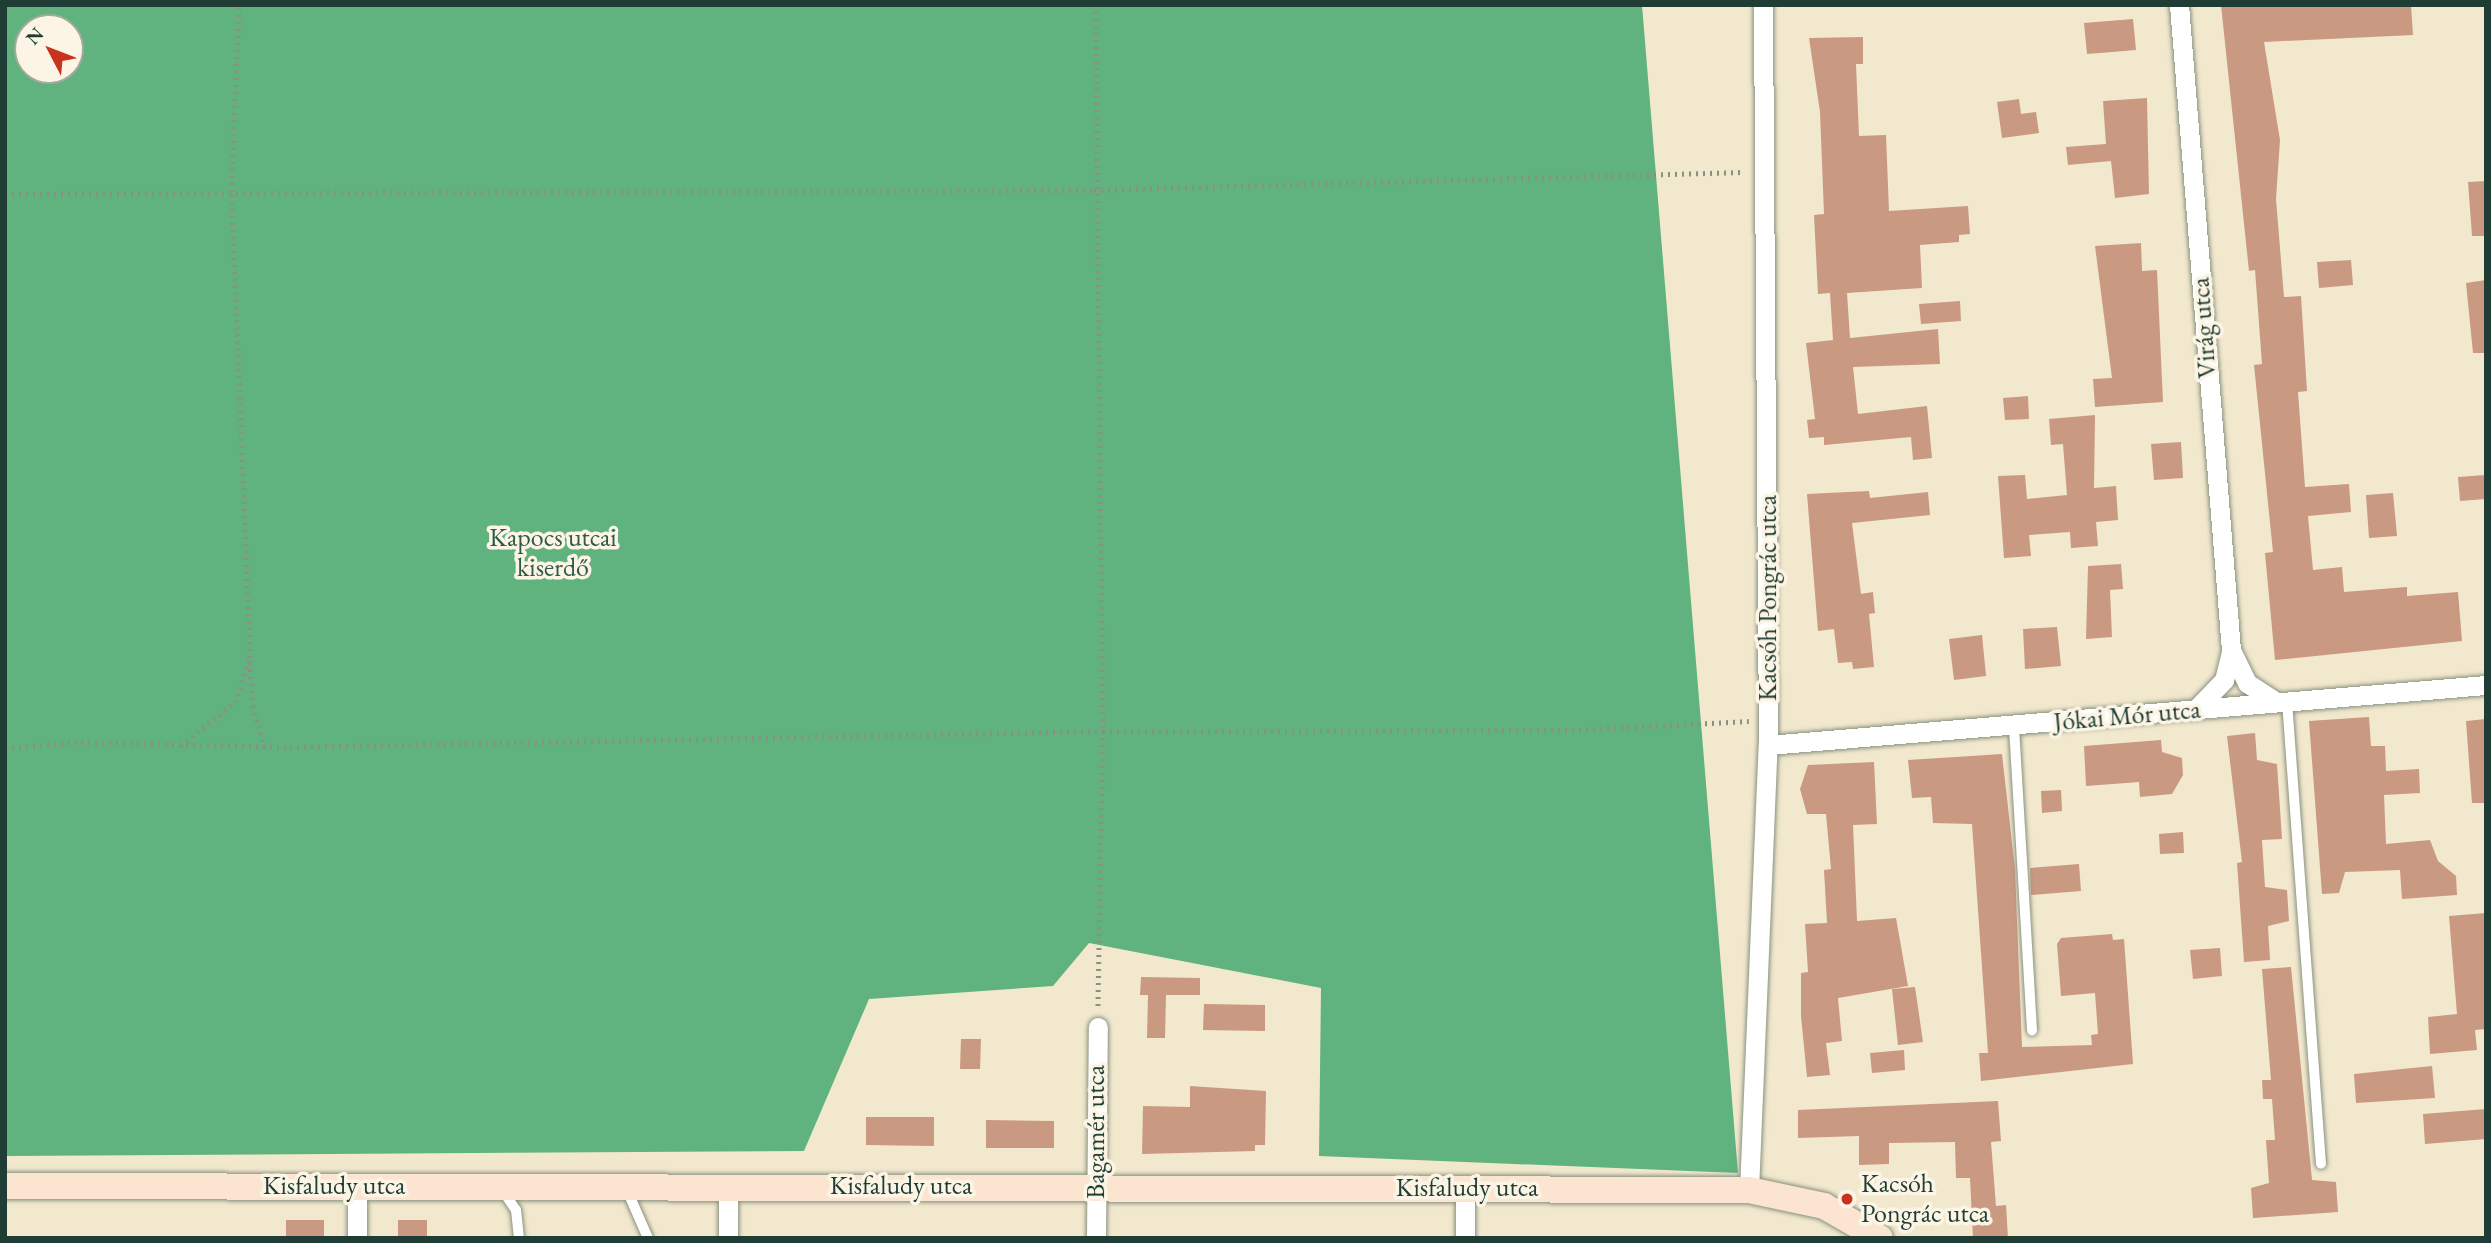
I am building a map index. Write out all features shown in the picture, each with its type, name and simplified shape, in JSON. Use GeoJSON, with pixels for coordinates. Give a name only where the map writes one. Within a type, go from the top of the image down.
{"type":"FeatureCollection","features":[{"type":"Feature","properties":{"kind":"street","name":"Kacsóh Pongrác utca"},"geometry":{"type":"LineString","coordinates":[[1749,1190],[1768,745],[1769,172],[1763,5]]}},
{"type":"Feature","properties":{"kind":"street","name":"Virág utca"},"geometry":{"type":"LineString","coordinates":[[2179,5],[2231,650],[2224,680],[2194,710]]}},
{"type":"Feature","properties":{"kind":"street","name":"Virág utca"},"geometry":{"type":"LineString","coordinates":[[2231,650],[2247,683],[2282,702]]}},
{"type":"Feature","properties":{"kind":"street","name":"Jókai Mór utca"},"geometry":{"type":"LineString","coordinates":[[1768,745],[2014,727],[2486,685]]}},
{"type":"Feature","properties":{"kind":"street","name":"Bagamér utca"},"geometry":{"type":"LineString","coordinates":[[1096,1238],[1098,1027]]}},
{"type":"Feature","properties":{"kind":"street","name":"Kisfaludy utca"},"geometry":{"type":"LineString","coordinates":[[5,1186],[500,1188],[728,1185],[1749,1190],[1795,1196],[1880,1238]]}},
{"type":"Feature","properties":{"kind":"street"},"geometry":{"type":"LineString","coordinates":[[728,1185],[728,1238]]}},
{"type":"Feature","properties":{"kind":"street"},"geometry":{"type":"LineString","coordinates":[[357,1186],[357,1238]]}},
{"type":"Feature","properties":{"kind":"street"},"geometry":{"type":"LineString","coordinates":[[1465,1188],[1465,1238]]}},
{"type":"Feature","properties":{"kind":"lane"},"geometry":{"type":"LineString","coordinates":[[2282,702],[2321,1164]]}},
{"type":"Feature","properties":{"kind":"lane"},"geometry":{"type":"LineString","coordinates":[[2014,727],[2032,1030]]}},
{"type":"Feature","properties":{"kind":"lane"},"geometry":{"type":"LineString","coordinates":[[625,1186],[648,1238]]}},
{"type":"Feature","properties":{"kind":"lane"},"geometry":{"type":"LineString","coordinates":[[500,1188],[516,1210],[519,1238]]}},
{"type":"Feature","properties":{"kind":"path"},"geometry":{"type":"LineString","coordinates":[[239,5],[231,192],[250,658],[253,706],[265,747]]}},
{"type":"Feature","properties":{"kind":"path"},"geometry":{"type":"LineString","coordinates":[[1096,5],[1094,190],[1103,731],[1098,1027]]}},
{"type":"Feature","properties":{"kind":"path"},"geometry":{"type":"LineString","coordinates":[[5,194],[1094,190],[1769,172]]}},
{"type":"Feature","properties":{"kind":"path"},"geometry":{"type":"LineString","coordinates":[[180,747],[235,702],[250,658]]}},
{"type":"Feature","properties":{"kind":"path"},"geometry":{"type":"LineString","coordinates":[[5,748],[81,742],[180,747],[265,747],[1103,731],[1579,730],[1768,720]]}},
{"type":"Feature","properties":{"kind":"green space","name":"Kapocs utcai kiserdő"},"geometry":{"type":"Polygon","coordinates":[[[5,5],[1642,5],[1738,1173],[1319,1156],[1321,988],[1089,943],[1053,986],[869,999],[804,1151],[5,1156],[5,5]]]}},
{"type":"Feature","properties":{"kind":"building"},"geometry":{"type":"Polygon","coordinates":[[[2221,5],[2411,5],[2413,35],[2264,42],[2280,140],[2276,199],[2284,297],[2301,296],[2307,391],[2298,392],[2305,487],[2349,484],[2351,512],[2308,516],[2313,570],[2342,567],[2344,592],[2407,587],[2407,596],[2458,592],[2462,641],[2275,660],[2265,553],[2273,552],[2254,365],[2262,364],[2255,270],[2249,271],[2221,5]]]}},
{"type":"Feature","properties":{"kind":"building"},"geometry":{"type":"Polygon","coordinates":[[[2133,19],[2136,50],[2087,54],[2084,23],[2133,19]]]}},
{"type":"Feature","properties":{"kind":"building"},"geometry":{"type":"Polygon","coordinates":[[[1863,37],[1863,64],[1856,64],[1859,136],[1886,135],[1889,211],[1968,206],[1970,234],[1959,235],[1959,242],[1920,245],[1922,288],[1847,293],[1850,338],[1938,329],[1940,364],[1853,367],[1858,414],[1927,406],[1932,458],[1913,460],[1911,437],[1824,445],[1824,437],[1809,438],[1807,420],[1815,419],[1806,343],[1833,340],[1830,293],[1818,294],[1814,215],[1824,214],[1820,112],[1809,38],[1863,37]]]}},
{"type":"Feature","properties":{"kind":"building"},"geometry":{"type":"Polygon","coordinates":[[[2147,98],[2149,194],[2115,198],[2111,161],[2068,165],[2066,147],[2106,144],[2103,101],[2147,98]]]}},
{"type":"Feature","properties":{"kind":"building"},"geometry":{"type":"Polygon","coordinates":[[[2019,99],[2021,114],[2036,112],[2039,133],[2002,138],[1997,102],[2019,99]]]}},
{"type":"Feature","properties":{"kind":"building"},"geometry":{"type":"Polygon","coordinates":[[[2486,181],[2486,236],[2472,236],[2468,182],[2486,181]]]}},
{"type":"Feature","properties":{"kind":"building"},"geometry":{"type":"Polygon","coordinates":[[[2141,243],[2142,271],[2157,270],[2163,402],[2095,407],[2093,379],[2112,378],[2095,246],[2141,243]]]}},
{"type":"Feature","properties":{"kind":"building"},"geometry":{"type":"Polygon","coordinates":[[[2351,260],[2353,285],[2319,288],[2317,262],[2351,260]]]}},
{"type":"Feature","properties":{"kind":"building"},"geometry":{"type":"Polygon","coordinates":[[[2486,280],[2486,353],[2473,353],[2466,283],[2486,280]]]}},
{"type":"Feature","properties":{"kind":"building"},"geometry":{"type":"Polygon","coordinates":[[[1960,301],[1961,321],[1921,324],[1919,304],[1960,301]]]}},
{"type":"Feature","properties":{"kind":"building"},"geometry":{"type":"Polygon","coordinates":[[[2028,396],[2029,419],[2005,420],[2003,398],[2028,396]]]}},
{"type":"Feature","properties":{"kind":"building"},"geometry":{"type":"Polygon","coordinates":[[[2095,415],[2094,488],[2116,486],[2118,520],[2096,522],[2098,546],[2071,548],[2070,532],[2029,535],[2031,556],[2004,558],[1998,476],[2025,475],[2027,499],[2067,495],[2063,444],[2051,445],[2049,419],[2095,415]]]}},
{"type":"Feature","properties":{"kind":"building"},"geometry":{"type":"Polygon","coordinates":[[[2181,442],[2183,478],[2154,480],[2151,444],[2181,442]]]}},
{"type":"Feature","properties":{"kind":"building"},"geometry":{"type":"Polygon","coordinates":[[[2486,475],[2486,499],[2460,501],[2458,477],[2486,475]]]}},
{"type":"Feature","properties":{"kind":"building"},"geometry":{"type":"Polygon","coordinates":[[[1869,491],[1870,498],[1928,492],[1930,515],[1852,523],[1861,594],[1873,592],[1875,613],[1869,614],[1874,667],[1853,669],[1852,662],[1838,663],[1834,629],[1818,631],[1807,494],[1869,491]]]}},
{"type":"Feature","properties":{"kind":"building"},"geometry":{"type":"Polygon","coordinates":[[[2393,493],[2397,536],[2369,538],[2366,495],[2393,493]]]}},
{"type":"Feature","properties":{"kind":"building"},"geometry":{"type":"Polygon","coordinates":[[[2121,564],[2123,589],[2110,590],[2112,637],[2086,639],[2088,566],[2121,564]]]}},
{"type":"Feature","properties":{"kind":"building"},"geometry":{"type":"Polygon","coordinates":[[[2057,627],[2061,666],[2025,669],[2023,629],[2057,627]]]}},
{"type":"Feature","properties":{"kind":"building"},"geometry":{"type":"Polygon","coordinates":[[[1982,635],[1986,676],[1954,680],[1949,639],[1982,635]]]}},
{"type":"Feature","properties":{"kind":"building"},"geometry":{"type":"Polygon","coordinates":[[[2369,717],[2371,746],[2385,746],[2386,771],[2419,769],[2420,793],[2384,795],[2386,844],[2430,840],[2438,861],[2456,876],[2457,895],[2402,899],[2400,870],[2345,872],[2339,893],[2322,894],[2309,721],[2369,717]]]}},
{"type":"Feature","properties":{"kind":"building"},"geometry":{"type":"Polygon","coordinates":[[[2486,719],[2486,803],[2472,803],[2466,721],[2486,719]]]}},
{"type":"Feature","properties":{"kind":"building"},"geometry":{"type":"Polygon","coordinates":[[[2255,733],[2257,760],[2277,764],[2282,839],[2262,840],[2265,887],[2287,890],[2289,921],[2268,926],[2270,960],[2244,962],[2237,863],[2242,862],[2227,736],[2255,733]]]}},
{"type":"Feature","properties":{"kind":"building"},"geometry":{"type":"Polygon","coordinates":[[[2161,740],[2162,752],[2182,758],[2183,775],[2172,794],[2140,797],[2139,782],[2086,786],[2084,746],[2161,740]]]}},
{"type":"Feature","properties":{"kind":"building"},"geometry":{"type":"Polygon","coordinates":[[[2002,754],[2015,869],[2022,1047],[2092,1045],[2091,1035],[2098,1034],[2095,993],[2061,996],[2057,944],[2061,938],[2112,934],[2113,940],[2124,939],[2133,1064],[1981,1081],[1979,1053],[1988,1053],[1972,824],[1933,823],[1931,797],[1912,798],[1908,760],[2002,754]]]}},
{"type":"Feature","properties":{"kind":"building"},"geometry":{"type":"Polygon","coordinates":[[[1874,762],[1877,824],[1853,825],[1857,921],[1896,918],[1908,986],[1838,998],[1842,1041],[1826,1043],[1830,1075],[1807,1077],[1801,1016],[1801,973],[1808,972],[1805,924],[1827,923],[1824,870],[1831,869],[1826,814],[1807,814],[1800,789],[1808,765],[1874,762]]]}},
{"type":"Feature","properties":{"kind":"building"},"geometry":{"type":"Polygon","coordinates":[[[2061,790],[2062,811],[2042,813],[2041,791],[2061,790]]]}},
{"type":"Feature","properties":{"kind":"building"},"geometry":{"type":"Polygon","coordinates":[[[2183,832],[2184,853],[2160,854],[2159,834],[2183,832]]]}},
{"type":"Feature","properties":{"kind":"building"},"geometry":{"type":"Polygon","coordinates":[[[2079,864],[2081,891],[2031,895],[2030,868],[2079,864]]]}},
{"type":"Feature","properties":{"kind":"building"},"geometry":{"type":"Polygon","coordinates":[[[2486,913],[2486,1029],[2475,1030],[2477,1050],[2430,1054],[2428,1017],[2457,1014],[2449,916],[2486,913]]]}},
{"type":"Feature","properties":{"kind":"building"},"geometry":{"type":"Polygon","coordinates":[[[2220,948],[2222,976],[2193,979],[2190,950],[2220,948]]]}},
{"type":"Feature","properties":{"kind":"building"},"geometry":{"type":"Polygon","coordinates":[[[2291,967],[2312,1180],[2336,1182],[2338,1212],[2253,1218],[2251,1188],[2269,1183],[2266,1140],[2275,1140],[2272,1099],[2263,1099],[2262,1080],[2271,1080],[2262,969],[2291,967]]]}},
{"type":"Feature","properties":{"kind":"building"},"geometry":{"type":"Polygon","coordinates":[[[1141,977],[1200,978],[1200,995],[1166,995],[1165,1038],[1147,1038],[1148,995],[1140,995],[1141,977]]]}},
{"type":"Feature","properties":{"kind":"building"},"geometry":{"type":"Polygon","coordinates":[[[1915,987],[1923,1042],[1898,1045],[1892,989],[1915,987]]]}},
{"type":"Feature","properties":{"kind":"building"},"geometry":{"type":"Polygon","coordinates":[[[1204,1004],[1265,1005],[1265,1031],[1203,1030],[1204,1004]]]}},
{"type":"Feature","properties":{"kind":"building"},"geometry":{"type":"Polygon","coordinates":[[[961,1039],[981,1039],[980,1069],[960,1069],[961,1039]]]}},
{"type":"Feature","properties":{"kind":"building"},"geometry":{"type":"Polygon","coordinates":[[[1904,1050],[1905,1070],[1872,1073],[1870,1053],[1904,1050]]]}},
{"type":"Feature","properties":{"kind":"building"},"geometry":{"type":"Polygon","coordinates":[[[2432,1066],[2435,1098],[2356,1103],[2354,1074],[2432,1066]]]}},
{"type":"Feature","properties":{"kind":"building"},"geometry":{"type":"Polygon","coordinates":[[[1190,1086],[1266,1091],[1265,1145],[1255,1145],[1255,1151],[1142,1154],[1143,1106],[1190,1107],[1190,1086]]]}},
{"type":"Feature","properties":{"kind":"building"},"geometry":{"type":"Polygon","coordinates":[[[1998,1101],[2001,1141],[1991,1142],[1996,1206],[2006,1205],[2008,1238],[1973,1238],[1970,1178],[1956,1178],[1955,1142],[1889,1143],[1889,1164],[1859,1165],[1859,1136],[1798,1138],[1798,1110],[1998,1101]]]}},
{"type":"Feature","properties":{"kind":"building"},"geometry":{"type":"Polygon","coordinates":[[[2486,1109],[2486,1139],[2425,1144],[2423,1114],[2486,1109]]]}},
{"type":"Feature","properties":{"kind":"building"},"geometry":{"type":"Polygon","coordinates":[[[866,1117],[934,1117],[934,1146],[866,1145],[866,1117]]]}},
{"type":"Feature","properties":{"kind":"building"},"geometry":{"type":"Polygon","coordinates":[[[986,1120],[1054,1121],[1054,1148],[986,1148],[986,1120]]]}},
{"type":"Feature","properties":{"kind":"building"},"geometry":{"type":"Polygon","coordinates":[[[286,1220],[324,1220],[324,1238],[286,1238],[286,1220]]]}},
{"type":"Feature","properties":{"kind":"building"},"geometry":{"type":"Polygon","coordinates":[[[398,1220],[427,1220],[427,1238],[398,1238],[398,1220]]]}},
{"type":"Feature","properties":{"kind":"place","name":"Kacsóh Pongrác utca"},"geometry":{"type":"Point","coordinates":[1847,1199]}}]}
